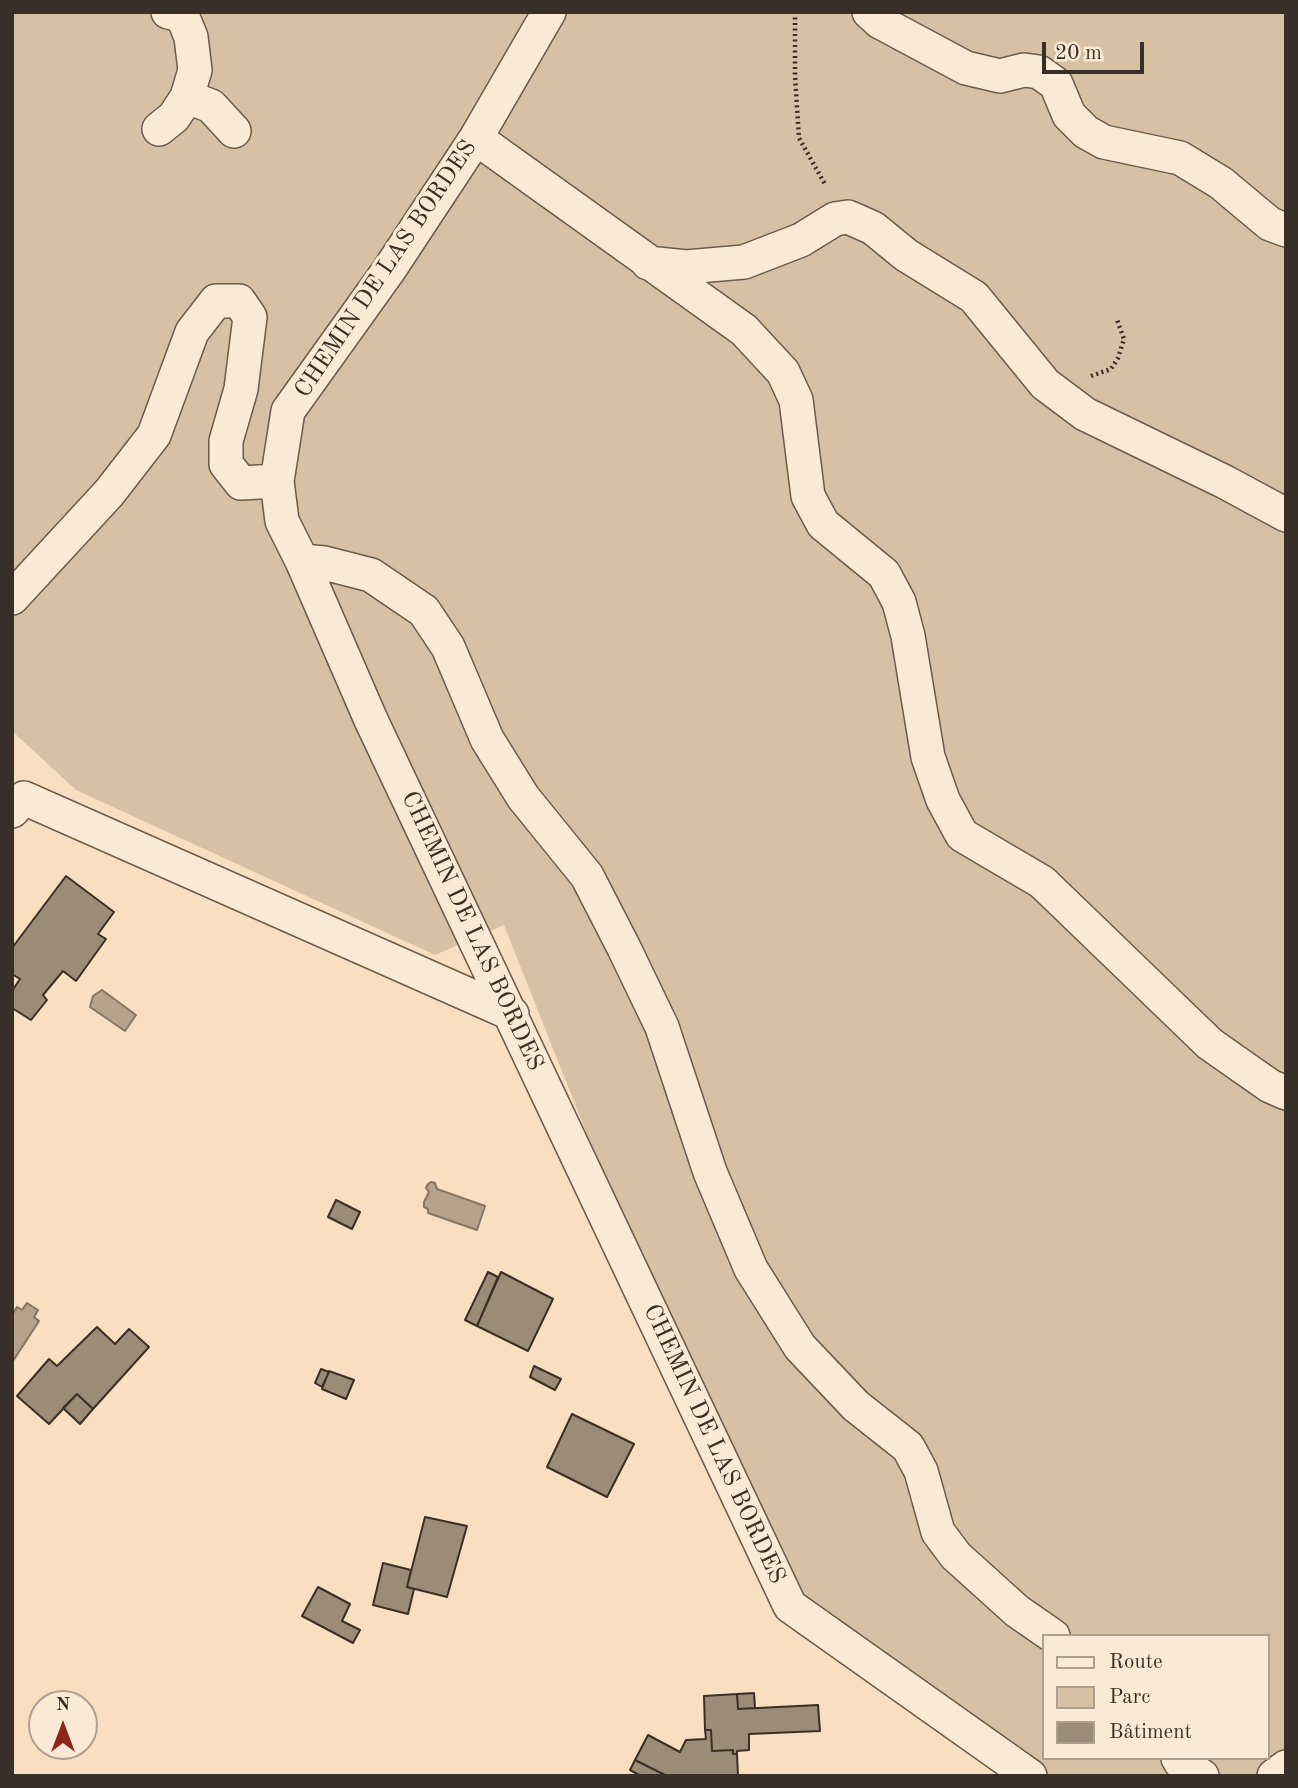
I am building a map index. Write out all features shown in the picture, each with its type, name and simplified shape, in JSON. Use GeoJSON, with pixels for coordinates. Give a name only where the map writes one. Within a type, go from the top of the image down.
{"type":"FeatureCollection","features":[{"type":"Feature","properties":{"kind":"street","name":"CHEMIN DE LAS BORDES"},"geometry":{"type":"LineString","coordinates":[[549,12],[476,138],[389,270],[288,411],[277,481],[282,521],[371,720],[790,1606],[1030,1776]]}},
{"type":"Feature","properties":{"kind":"street"},"geometry":{"type":"LineString","coordinates":[[869,12],[880,22],[966,68],[1000,76],[1024,70],[1039,72],[1056,84],[1069,115],[1086,132],[1104,142],[1180,158],[1221,183],[1270,224],[1286,230]]}},
{"type":"Feature","properties":{"kind":"street"},"geometry":{"type":"LineString","coordinates":[[159,130],[174,117],[187,97],[195,69],[191,37],[178,13]]}},
{"type":"Feature","properties":{"kind":"street"},"geometry":{"type":"LineString","coordinates":[[187,97],[211,106],[234,131]]}},
{"type":"Feature","properties":{"kind":"street"},"geometry":{"type":"LineString","coordinates":[[476,138],[648,264],[744,330],[783,372],[796,400],[808,496],[823,524],[884,575],[899,602],[908,636],[928,757],[943,800],[962,835],[1042,881],[1210,1044],[1270,1086],[1286,1093]]}},
{"type":"Feature","properties":{"kind":"street"},"geometry":{"type":"LineString","coordinates":[[648,264],[687,267],[744,262],[801,240],[835,219],[848,217],[873,228],[906,255],[974,297],[1045,384],[1085,414],[1286,514]]}},
{"type":"Feature","properties":{"kind":"street"},"geometry":{"type":"LineString","coordinates":[[12,598],[110,493],[154,435],[192,332],[216,301],[239,301],[250,317],[242,389],[226,441],[226,464],[242,483],[277,481]]}},
{"type":"Feature","properties":{"kind":"street"},"geometry":{"type":"LineString","coordinates":[[302,561],[324,563],[371,575],[424,611],[448,648],[487,739],[523,797],[587,876],[624,948],[662,1027],[710,1172],[751,1269],[800,1347],[856,1406],[908,1447],[921,1471],[938,1532],[956,1556],[1017,1611],[1050,1634]]}},
{"type":"Feature","properties":{"kind":"street"},"geometry":{"type":"LineString","coordinates":[[18,804],[512,1014]]}},
{"type":"Feature","properties":{"kind":"street"},"geometry":{"type":"LineString","coordinates":[[1179,1760],[1202,1776]]}},
{"type":"Feature","properties":{"kind":"street"},"geometry":{"type":"LineString","coordinates":[[1274,1776],[1286,1767]]}},
{"type":"Feature","properties":{"kind":"path"},"geometry":{"type":"LineString","coordinates":[[795,12],[799,138],[821,180],[848,217]]}},
{"type":"Feature","properties":{"kind":"path"},"geometry":{"type":"LineString","coordinates":[[1045,384],[1088,377],[1111,369],[1125,339],[1117,320]]}},
{"type":"Feature","properties":{"kind":"green space"},"geometry":{"type":"Polygon","coordinates":[[[12,12],[1286,12],[1286,1776],[1030,1776],[790,1606],[690,1394],[504,925],[435,955],[76,790],[12,731],[12,12]]]}},
{"type":"Feature","properties":{"kind":"shaded area"},"geometry":{"type":"Polygon","coordinates":[[[102,990],[136,1015],[125,1031],[90,1007],[93,996],[102,990]]]}},
{"type":"Feature","properties":{"kind":"shaded area"},"geometry":{"type":"Polygon","coordinates":[[[431,1182],[435,1183],[437,1189],[485,1206],[477,1230],[428,1213],[424,1202],[429,1192],[426,1188],[431,1182]]]}},
{"type":"Feature","properties":{"kind":"shaded area"},"geometry":{"type":"Polygon","coordinates":[[[27,1303],[38,1310],[34,1317],[39,1321],[13,1361],[12,1315],[17,1307],[22,1310],[27,1303]]]}},
{"type":"Feature","properties":{"kind":"building"},"geometry":{"type":"Polygon","coordinates":[[[66,876],[114,912],[98,934],[106,939],[76,981],[63,971],[43,995],[47,1000],[31,1020],[12,1008],[12,991],[20,979],[12,974],[12,948],[66,876]]]}},
{"type":"Feature","properties":{"kind":"building"},"geometry":{"type":"Polygon","coordinates":[[[336,1200],[360,1212],[352,1229],[328,1217],[336,1200]]]}},
{"type":"Feature","properties":{"kind":"building"},"geometry":{"type":"Polygon","coordinates":[[[488,1272],[498,1277],[477,1326],[465,1320],[488,1272]]]}},
{"type":"Feature","properties":{"kind":"building"},"geometry":{"type":"Polygon","coordinates":[[[501,1272],[553,1299],[528,1351],[477,1326],[501,1272]]]}},
{"type":"Feature","properties":{"kind":"building"},"geometry":{"type":"Polygon","coordinates":[[[97,1327],[115,1344],[129,1329],[149,1347],[93,1409],[77,1394],[49,1424],[17,1396],[49,1359],[57,1366],[97,1327]]]}},
{"type":"Feature","properties":{"kind":"building"},"geometry":{"type":"Polygon","coordinates":[[[534,1366],[561,1379],[555,1390],[530,1377],[534,1366]]]}},
{"type":"Feature","properties":{"kind":"building"},"geometry":{"type":"Polygon","coordinates":[[[321,1369],[329,1372],[322,1387],[315,1383],[321,1369]]]}},
{"type":"Feature","properties":{"kind":"building"},"geometry":{"type":"Polygon","coordinates":[[[329,1371],[354,1380],[346,1399],[322,1389],[329,1371]]]}},
{"type":"Feature","properties":{"kind":"building"},"geometry":{"type":"Polygon","coordinates":[[[77,1394],[93,1409],[80,1424],[63,1408],[77,1394]]]}},
{"type":"Feature","properties":{"kind":"building"},"geometry":{"type":"Polygon","coordinates":[[[572,1414],[634,1444],[607,1497],[547,1467],[572,1414]]]}},
{"type":"Feature","properties":{"kind":"building"},"geometry":{"type":"Polygon","coordinates":[[[425,1517],[467,1526],[447,1597],[407,1587],[425,1517]]]}},
{"type":"Feature","properties":{"kind":"building"},"geometry":{"type":"Polygon","coordinates":[[[383,1563],[411,1570],[407,1587],[414,1589],[408,1614],[373,1605],[383,1563]]]}},
{"type":"Feature","properties":{"kind":"building"},"geometry":{"type":"Polygon","coordinates":[[[318,1587],[350,1604],[342,1621],[360,1630],[353,1643],[302,1616],[318,1587]]]}},
{"type":"Feature","properties":{"kind":"building"},"geometry":{"type":"Polygon","coordinates":[[[754,1693],[755,1708],[738,1709],[737,1694],[754,1693]]]}},
{"type":"Feature","properties":{"kind":"building"},"geometry":{"type":"Polygon","coordinates":[[[737,1694],[738,1709],[818,1705],[820,1731],[749,1734],[749,1750],[737,1751],[737,1754],[733,1754],[733,1750],[712,1751],[711,1730],[705,1730],[704,1696],[737,1694]]]}},
{"type":"Feature","properties":{"kind":"building"},"geometry":{"type":"Polygon","coordinates":[[[705,1730],[711,1730],[712,1751],[733,1750],[733,1754],[737,1754],[738,1776],[667,1776],[635,1760],[648,1735],[680,1752],[686,1740],[706,1739],[705,1730]]]}},
{"type":"Feature","properties":{"kind":"building"},"geometry":{"type":"Polygon","coordinates":[[[635,1760],[665,1775],[641,1776],[630,1770],[635,1760]]]}}]}
